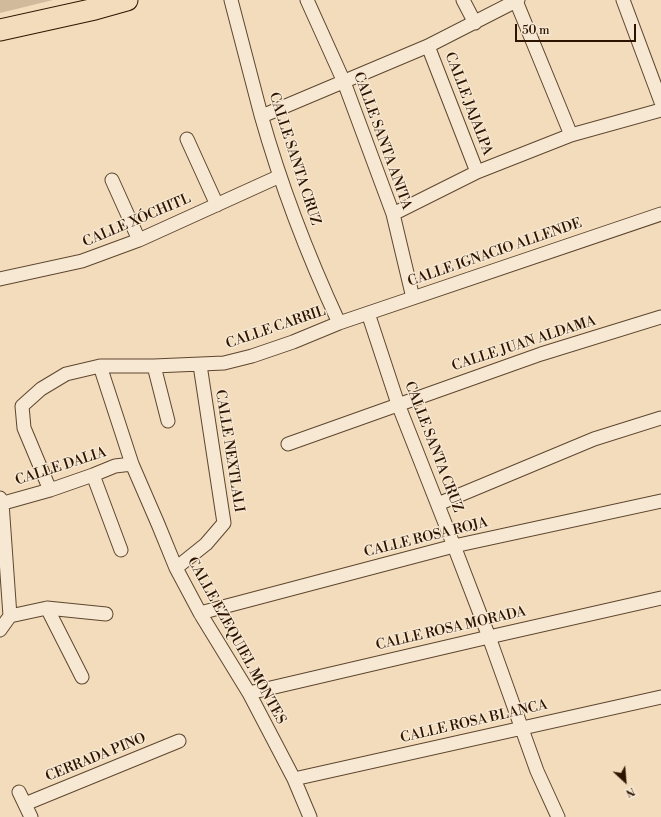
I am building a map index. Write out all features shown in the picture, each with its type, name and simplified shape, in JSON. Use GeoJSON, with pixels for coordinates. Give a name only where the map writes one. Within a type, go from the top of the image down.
{"type":"FeatureCollection","features":[{"type":"Feature","properties":{"kind":"main road"},"geometry":{"type":"LineString","coordinates":[[0,30],[95,9],[127,0]]}},
{"type":"Feature","properties":{"kind":"street","name":"CALLE SANTA CRUZ"},"geometry":{"type":"LineString","coordinates":[[231,0],[262,116],[280,176],[317,276],[339,323]]}},
{"type":"Feature","properties":{"kind":"street","name":"CALLE SANTA ANITA"},"geometry":{"type":"LineString","coordinates":[[307,0],[344,82],[393,214],[413,298]]}},
{"type":"Feature","properties":{"kind":"street"},"geometry":{"type":"LineString","coordinates":[[463,0],[475,23]]}},
{"type":"Feature","properties":{"kind":"street"},"geometry":{"type":"LineString","coordinates":[[262,116],[428,46],[517,0],[570,136]]}},
{"type":"Feature","properties":{"kind":"street"},"geometry":{"type":"LineString","coordinates":[[623,0],[661,102]]}},
{"type":"Feature","properties":{"kind":"street","name":"CALLE JAJALPA"},"geometry":{"type":"LineString","coordinates":[[428,46],[478,172]]}},
{"type":"Feature","properties":{"kind":"street"},"geometry":{"type":"LineString","coordinates":[[393,214],[478,172],[570,136],[661,110]]}},
{"type":"Feature","properties":{"kind":"street"},"geometry":{"type":"LineString","coordinates":[[187,139],[217,205]]}},
{"type":"Feature","properties":{"kind":"street","name":"CALLE XÓCHITL"},"geometry":{"type":"LineString","coordinates":[[0,279],[82,261],[139,240],[280,176]]}},
{"type":"Feature","properties":{"kind":"street"},"geometry":{"type":"LineString","coordinates":[[112,180],[139,240]]}},
{"type":"Feature","properties":{"kind":"street","name":"CALLE IGNACIO ALLENDE"},"geometry":{"type":"LineString","coordinates":[[339,323],[661,214]]}},
{"type":"Feature","properties":{"kind":"street","name":"CALLE SANTA CRUZ"},"geometry":{"type":"LineString","coordinates":[[368,314],[398,404],[489,636],[520,727],[537,771],[558,817]]}},
{"type":"Feature","properties":{"kind":"street","name":"CALLE JUAN ALDAMA"},"geometry":{"type":"LineString","coordinates":[[288,444],[541,354],[661,317]]}},
{"type":"Feature","properties":{"kind":"street","name":"CALLE CARRIL"},"geometry":{"type":"LineString","coordinates":[[50,490],[24,428],[22,406],[40,389],[66,374],[100,366],[154,366],[224,363],[252,356],[293,342],[339,323]]}},
{"type":"Feature","properties":{"kind":"street","name":"CALLE NEXTLALI"},"geometry":{"type":"LineString","coordinates":[[176,568],[206,544],[224,523],[200,364]]}},
{"type":"Feature","properties":{"kind":"street","name":"CALLE EZEQUIEL MONTES"},"geometry":{"type":"LineString","coordinates":[[100,366],[132,464],[176,568],[200,614],[249,693],[294,779],[310,817]]}},
{"type":"Feature","properties":{"kind":"street"},"geometry":{"type":"LineString","coordinates":[[154,366],[168,421]]}},
{"type":"Feature","properties":{"kind":"street"},"geometry":{"type":"LineString","coordinates":[[438,504],[594,439],[661,418]]}},
{"type":"Feature","properties":{"kind":"street","name":"CALLE DALIA"},"geometry":{"type":"LineString","coordinates":[[1,502],[50,490],[115,466],[132,464]]}},
{"type":"Feature","properties":{"kind":"street"},"geometry":{"type":"LineString","coordinates":[[93,475],[121,550]]}},
{"type":"Feature","properties":{"kind":"street","name":"CALLE ROSA ROJA"},"geometry":{"type":"LineString","coordinates":[[200,614],[454,546],[661,501]]}},
{"type":"Feature","properties":{"kind":"street"},"geometry":{"type":"LineString","coordinates":[[0,630],[10,616],[1,502]]}},
{"type":"Feature","properties":{"kind":"street","name":"CALLE ROSA MORADA"},"geometry":{"type":"LineString","coordinates":[[249,693],[489,636],[661,598]]}},
{"type":"Feature","properties":{"kind":"street"},"geometry":{"type":"LineString","coordinates":[[10,616],[47,608],[106,614]]}},
{"type":"Feature","properties":{"kind":"street"},"geometry":{"type":"LineString","coordinates":[[47,608],[82,677]]}},
{"type":"Feature","properties":{"kind":"street","name":"CALLE ROSA BLANCA"},"geometry":{"type":"LineString","coordinates":[[294,779],[661,696]]}},
{"type":"Feature","properties":{"kind":"street","name":"CERRADA PINO"},"geometry":{"type":"LineString","coordinates":[[25,804],[179,741]]}},
{"type":"Feature","properties":{"kind":"street"},"geometry":{"type":"LineString","coordinates":[[19,792],[31,817]]}},
{"type":"Feature","properties":{"kind":"shaded area"},"geometry":{"type":"Polygon","coordinates":[[[0,0],[53,0],[0,13],[0,0]]]}}]}
